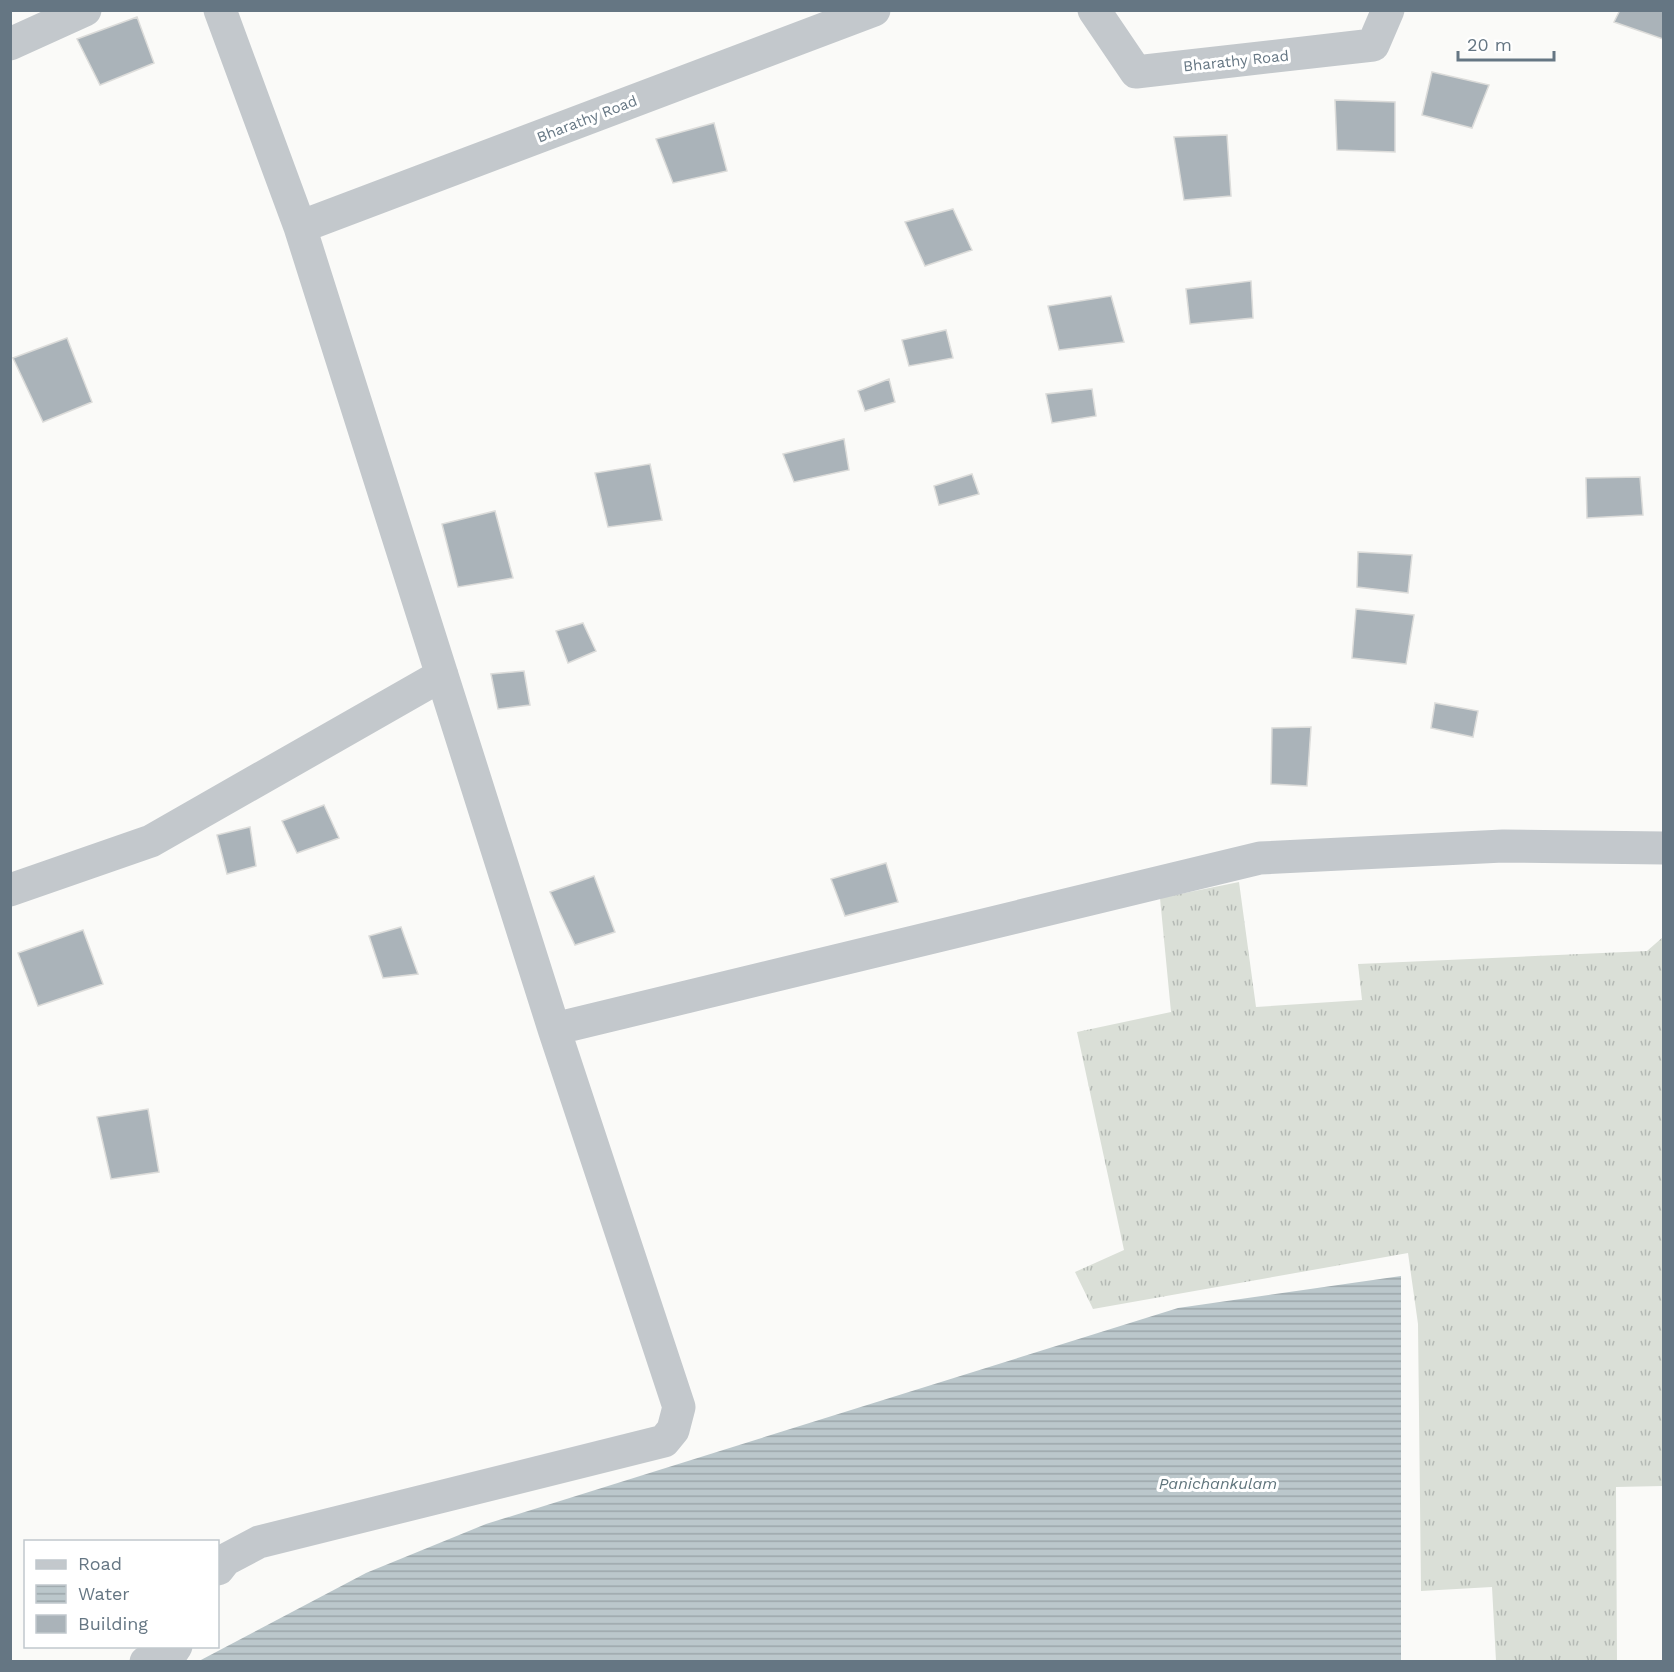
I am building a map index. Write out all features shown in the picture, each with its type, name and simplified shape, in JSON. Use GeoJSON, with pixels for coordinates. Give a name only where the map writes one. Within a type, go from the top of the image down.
{"type":"FeatureCollection","features":[{"type":"Feature","properties":{"kind":"street"},"geometry":{"type":"LineString","coordinates":[[10,44],[85,10]]}},
{"type":"Feature","properties":{"kind":"street"},"geometry":{"type":"LineString","coordinates":[[219,1568],[225,1560],[259,1542],[664,1441],[673,1430],[679,1407],[554,1029],[300,227],[220,10]]}},
{"type":"Feature","properties":{"kind":"street","name":"Bharathy Road"},"geometry":{"type":"LineString","coordinates":[[300,227],[874,10]]}},
{"type":"Feature","properties":{"kind":"street","name":"Bharathy Road"},"geometry":{"type":"LineString","coordinates":[[1094,10],[1136,72],[1373,45],[1388,10]]}},
{"type":"Feature","properties":{"kind":"street"},"geometry":{"type":"LineString","coordinates":[[10,891],[151,841],[442,675]]}},
{"type":"Feature","properties":{"kind":"street"},"geometry":{"type":"LineString","coordinates":[[554,1029],[1260,858],[1503,846],[1664,848]]}},
{"type":"Feature","properties":{"kind":"street"},"geometry":{"type":"LineString","coordinates":[[146,1662],[170,1655],[175,1648]]}},
{"type":"Feature","properties":{"kind":"green space"},"geometry":{"type":"Polygon","coordinates":[[[1239,882],[1256,1007],[1362,1000],[1358,964],[1647,951],[1663,937],[1663,1486],[1616,1487],[1617,1661],[1496,1661],[1492,1587],[1421,1591],[1418,1324],[1408,1253],[1093,1309],[1075,1272],[1124,1250],[1077,1032],[1171,1012],[1160,898],[1239,882]]]}},
{"type":"Feature","properties":{"kind":"water","name":"Panichankulam"},"geometry":{"type":"Polygon","coordinates":[[[1401,1276],[1401,1661],[199,1661],[366,1573],[486,1524],[1178,1308],[1401,1276]]]}},
{"type":"Feature","properties":{"kind":"building"},"geometry":{"type":"Polygon","coordinates":[[[1620,10],[1664,10],[1663,39],[1614,22],[1620,10]]]}},
{"type":"Feature","properties":{"kind":"building"},"geometry":{"type":"Polygon","coordinates":[[[137,17],[154,63],[100,85],[77,39],[137,17]]]}},
{"type":"Feature","properties":{"kind":"building"},"geometry":{"type":"Polygon","coordinates":[[[1432,72],[1489,85],[1472,128],[1422,115],[1432,72]]]}},
{"type":"Feature","properties":{"kind":"building"},"geometry":{"type":"Polygon","coordinates":[[[1335,100],[1395,102],[1395,152],[1337,150],[1335,100]]]}},
{"type":"Feature","properties":{"kind":"building"},"geometry":{"type":"Polygon","coordinates":[[[714,123],[727,171],[673,183],[656,139],[714,123]]]}},
{"type":"Feature","properties":{"kind":"building"},"geometry":{"type":"Polygon","coordinates":[[[1227,135],[1231,196],[1184,200],[1174,137],[1227,135]]]}},
{"type":"Feature","properties":{"kind":"building"},"geometry":{"type":"Polygon","coordinates":[[[953,209],[972,250],[925,266],[905,222],[953,209]]]}},
{"type":"Feature","properties":{"kind":"building"},"geometry":{"type":"Polygon","coordinates":[[[1251,281],[1253,318],[1190,324],[1186,289],[1251,281]]]}},
{"type":"Feature","properties":{"kind":"building"},"geometry":{"type":"Polygon","coordinates":[[[1111,296],[1124,342],[1059,350],[1048,306],[1111,296]]]}},
{"type":"Feature","properties":{"kind":"building"},"geometry":{"type":"Polygon","coordinates":[[[946,330],[953,358],[909,366],[902,340],[946,330]]]}},
{"type":"Feature","properties":{"kind":"building"},"geometry":{"type":"Polygon","coordinates":[[[67,338],[92,402],[43,422],[13,358],[67,338]]]}},
{"type":"Feature","properties":{"kind":"building"},"geometry":{"type":"Polygon","coordinates":[[[889,379],[895,402],[865,411],[858,391],[889,379]]]}},
{"type":"Feature","properties":{"kind":"building"},"geometry":{"type":"Polygon","coordinates":[[[1092,389],[1096,416],[1052,423],[1046,394],[1092,389]]]}},
{"type":"Feature","properties":{"kind":"building"},"geometry":{"type":"Polygon","coordinates":[[[844,439],[849,470],[794,482],[783,454],[844,439]]]}},
{"type":"Feature","properties":{"kind":"building"},"geometry":{"type":"Polygon","coordinates":[[[650,464],[662,520],[608,527],[595,473],[650,464]]]}},
{"type":"Feature","properties":{"kind":"building"},"geometry":{"type":"Polygon","coordinates":[[[972,474],[979,494],[939,505],[934,486],[972,474]]]}},
{"type":"Feature","properties":{"kind":"building"},"geometry":{"type":"Polygon","coordinates":[[[1640,477],[1643,515],[1587,518],[1586,478],[1640,477]]]}},
{"type":"Feature","properties":{"kind":"building"},"geometry":{"type":"Polygon","coordinates":[[[495,511],[513,578],[458,587],[442,524],[495,511]]]}},
{"type":"Feature","properties":{"kind":"building"},"geometry":{"type":"Polygon","coordinates":[[[1358,552],[1412,555],[1408,593],[1357,587],[1358,552]]]}},
{"type":"Feature","properties":{"kind":"building"},"geometry":{"type":"Polygon","coordinates":[[[1356,609],[1414,615],[1406,664],[1352,658],[1356,609]]]}},
{"type":"Feature","properties":{"kind":"building"},"geometry":{"type":"Polygon","coordinates":[[[583,623],[596,651],[568,663],[556,631],[583,623]]]}},
{"type":"Feature","properties":{"kind":"building"},"geometry":{"type":"Polygon","coordinates":[[[524,671],[530,705],[498,709],[491,674],[524,671]]]}},
{"type":"Feature","properties":{"kind":"building"},"geometry":{"type":"Polygon","coordinates":[[[1435,703],[1478,711],[1473,737],[1431,728],[1435,703]]]}},
{"type":"Feature","properties":{"kind":"building"},"geometry":{"type":"Polygon","coordinates":[[[1311,727],[1307,786],[1271,784],[1272,728],[1311,727]]]}},
{"type":"Feature","properties":{"kind":"building"},"geometry":{"type":"Polygon","coordinates":[[[324,805],[339,838],[297,853],[282,821],[324,805]]]}},
{"type":"Feature","properties":{"kind":"building"},"geometry":{"type":"Polygon","coordinates":[[[250,827],[256,866],[227,874],[217,835],[250,827]]]}},
{"type":"Feature","properties":{"kind":"building"},"geometry":{"type":"Polygon","coordinates":[[[886,863],[898,902],[845,916],[831,879],[886,863]]]}},
{"type":"Feature","properties":{"kind":"building"},"geometry":{"type":"Polygon","coordinates":[[[594,876],[615,932],[575,945],[550,892],[594,876]]]}},
{"type":"Feature","properties":{"kind":"building"},"geometry":{"type":"Polygon","coordinates":[[[401,927],[418,974],[383,978],[369,936],[401,927]]]}},
{"type":"Feature","properties":{"kind":"building"},"geometry":{"type":"Polygon","coordinates":[[[83,930],[103,984],[38,1006],[18,953],[83,930]]]}},
{"type":"Feature","properties":{"kind":"building"},"geometry":{"type":"Polygon","coordinates":[[[148,1109],[159,1172],[111,1179],[97,1117],[148,1109]]]}}]}
